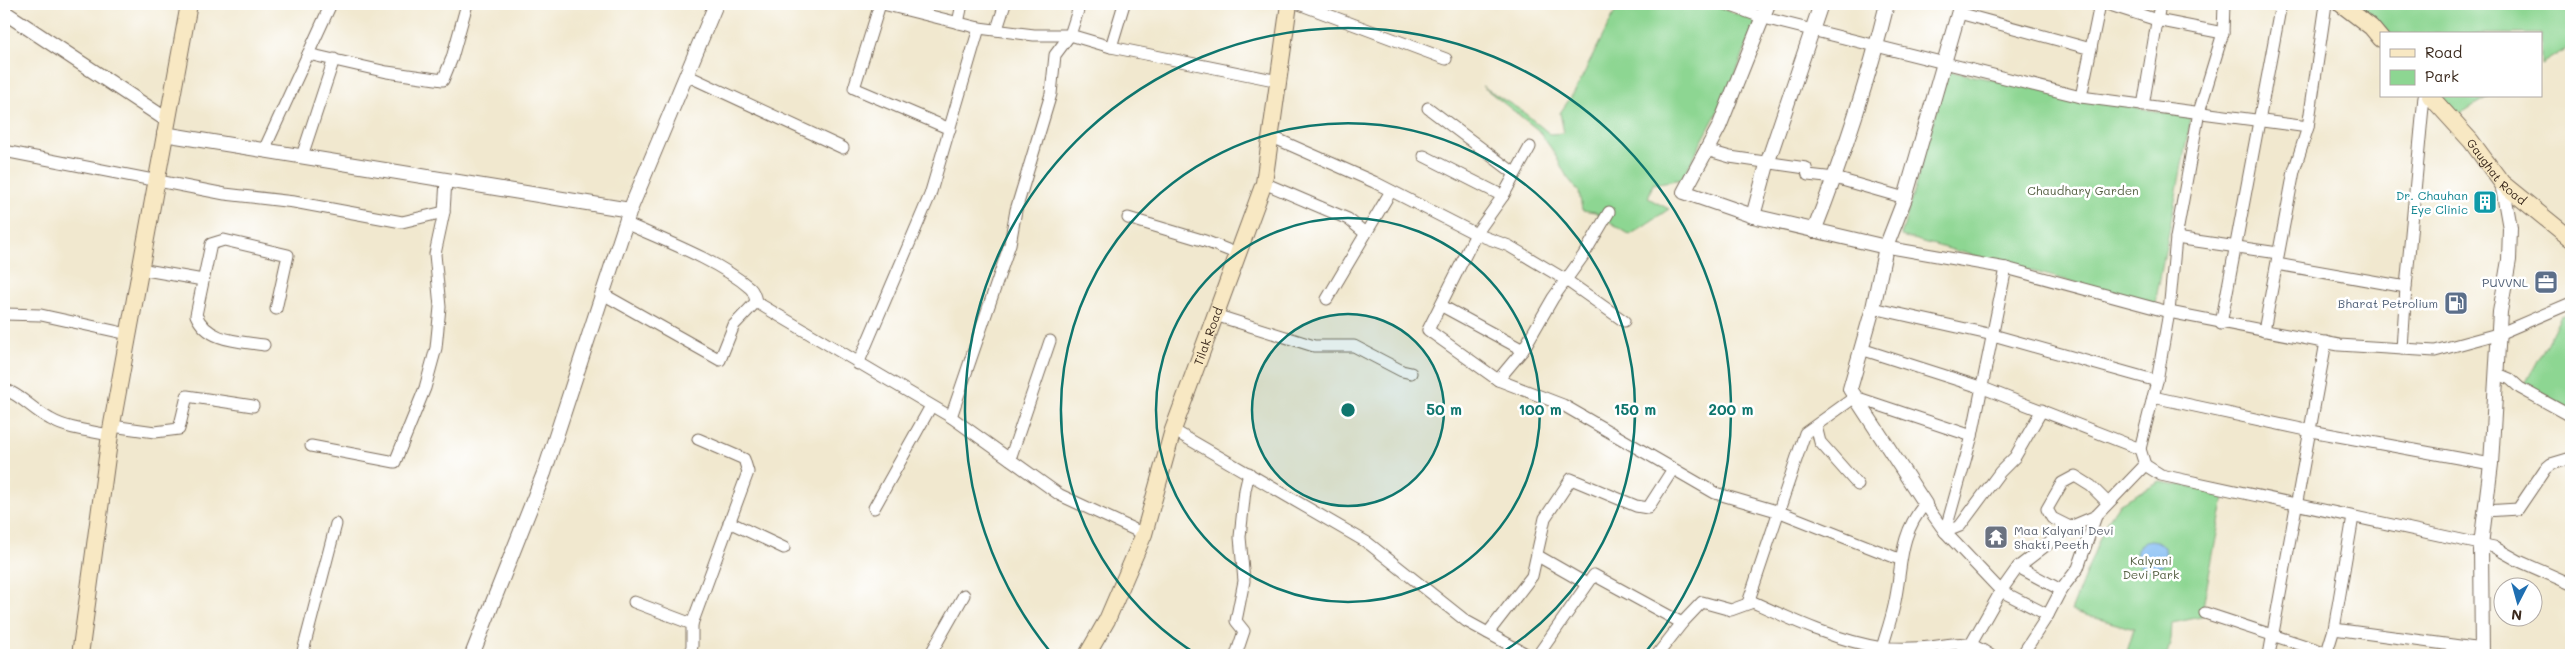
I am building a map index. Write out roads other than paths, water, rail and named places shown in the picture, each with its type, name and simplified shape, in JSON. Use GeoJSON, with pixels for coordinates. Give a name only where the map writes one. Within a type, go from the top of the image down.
{"type":"FeatureCollection","features":[{"type":"Feature","properties":{"kind":"main road"},"geometry":{"type":"LineString","coordinates":[[80,655],[111,430],[189,4]]}},
{"type":"Feature","properties":{"kind":"main road","name":"Tilak Road"},"geometry":{"type":"LineString","coordinates":[[1087,655],[1106,620],[1144,534],[1173,430],[1264,183],[1289,4]]}},
{"type":"Feature","properties":{"kind":"main road"},"geometry":{"type":"LineString","coordinates":[[2341,4],[2371,27],[2380,38]]}},
{"type":"Feature","properties":{"kind":"main road","name":"Gaughat Road"},"geometry":{"type":"LineString","coordinates":[[2432,98],[2471,141],[2502,183],[2571,239]]}},
{"type":"Feature","properties":{"kind":"street"},"geometry":{"type":"LineString","coordinates":[[264,150],[331,4]]}},
{"type":"Feature","properties":{"kind":"street"},"geometry":{"type":"LineString","coordinates":[[308,54],[387,72],[443,80],[452,58],[467,4]]}},
{"type":"Feature","properties":{"kind":"street"},"geometry":{"type":"LineString","coordinates":[[472,655],[544,473],[601,293],[628,216],[716,4]]}},
{"type":"Feature","properties":{"kind":"street"},"geometry":{"type":"LineString","coordinates":[[950,129],[854,88],[882,4],[979,28],[1034,35],[1070,35],[1111,47],[1279,81]]}},
{"type":"Feature","properties":{"kind":"street"},"geometry":{"type":"LineString","coordinates":[[958,24],[962,4]]}},
{"type":"Feature","properties":{"kind":"street"},"geometry":{"type":"LineString","coordinates":[[997,29],[1005,4]]}},
{"type":"Feature","properties":{"kind":"street"},"geometry":{"type":"LineString","coordinates":[[951,417],[1010,244],[1016,210],[1051,94],[1055,55],[1070,35],[1080,4]]}},
{"type":"Feature","properties":{"kind":"street"},"geometry":{"type":"LineString","coordinates":[[1111,47],[1124,4]]}},
{"type":"Feature","properties":{"kind":"street"},"geometry":{"type":"LineString","coordinates":[[1299,4],[1446,59]]}},
{"type":"Feature","properties":{"kind":"street"},"geometry":{"type":"LineString","coordinates":[[1726,4],[1764,18],[1814,28],[2081,97],[2308,127]]}},
{"type":"Feature","properties":{"kind":"street"},"geometry":{"type":"LineString","coordinates":[[1768,4],[1719,128],[1684,192],[1753,216],[1814,231],[1886,247],[2006,268],[2169,312],[2221,324],[2339,345],[2435,351],[2501,333],[2571,303]]}},
{"type":"Feature","properties":{"kind":"street"},"geometry":{"type":"LineString","coordinates":[[1753,216],[1768,161],[1821,4]]}},
{"type":"Feature","properties":{"kind":"street"},"geometry":{"type":"LineString","coordinates":[[1814,231],[1835,178],[1877,45],[1887,4]]}},
{"type":"Feature","properties":{"kind":"street"},"geometry":{"type":"LineString","coordinates":[[2081,97],[2100,4]]}},
{"type":"Feature","properties":{"kind":"street"},"geometry":{"type":"LineString","coordinates":[[2107,4],[2157,20],[2223,33]]}},
{"type":"Feature","properties":{"kind":"street"},"geometry":{"type":"LineString","coordinates":[[2143,106],[2160,4]]}},
{"type":"Feature","properties":{"kind":"street"},"geometry":{"type":"LineString","coordinates":[[2224,4],[2223,33],[2199,112],[2176,238],[2169,312],[2157,381],[2140,449],[2145,465],[2161,475],[2494,547],[2571,584]]}},
{"type":"Feature","properties":{"kind":"street"},"geometry":{"type":"LineString","coordinates":[[2221,324],[2281,4]]}},
{"type":"Feature","properties":{"kind":"street"},"geometry":{"type":"LineString","coordinates":[[2264,331],[2294,171],[2308,127],[2326,4]]}},
{"type":"Feature","properties":{"kind":"street"},"geometry":{"type":"LineString","coordinates":[[2048,615],[2001,591],[1945,532],[1850,389],[1873,308],[1886,247],[1905,198],[1960,8],[2091,49]]}},
{"type":"Feature","properties":{"kind":"street"},"geometry":{"type":"LineString","coordinates":[[4,12],[166,127],[264,150],[446,180],[628,216],[716,266],[750,288],[756,302],[858,364],[951,417],[1060,495],[1144,534]]}},
{"type":"Feature","properties":{"kind":"street"},"geometry":{"type":"LineString","coordinates":[[858,364],[930,195],[979,28]]}},
{"type":"Feature","properties":{"kind":"street"},"geometry":{"type":"LineString","coordinates":[[302,156],[334,59]]}},
{"type":"Feature","properties":{"kind":"street"},"geometry":{"type":"LineString","coordinates":[[686,75],[843,148]]}},
{"type":"Feature","properties":{"kind":"street"},"geometry":{"type":"LineString","coordinates":[[2402,349],[2424,98]]}},
{"type":"Feature","properties":{"kind":"street"},"geometry":{"type":"LineString","coordinates":[[1428,108],[1514,173]]}},
{"type":"Feature","properties":{"kind":"street"},"geometry":{"type":"LineString","coordinates":[[1270,136],[1390,191],[1476,234],[1509,246],[1566,280],[1624,321]]}},
{"type":"Feature","properties":{"kind":"street"},"geometry":{"type":"LineString","coordinates":[[1530,147],[1503,196],[1476,234],[1442,306],[1428,330],[1498,380],[1564,405],[1715,493],[1780,512],[1899,559]]}},
{"type":"Feature","properties":{"kind":"street"},"geometry":{"type":"LineString","coordinates":[[1706,150],[1730,157],[1806,168],[1808,175],[1835,178],[1905,198]]}},
{"type":"Feature","properties":{"kind":"street"},"geometry":{"type":"LineString","coordinates":[[4,151],[224,194],[294,202],[402,222],[444,212]]}},
{"type":"Feature","properties":{"kind":"street"},"geometry":{"type":"LineString","coordinates":[[1424,156],[1503,196]]}},
{"type":"Feature","properties":{"kind":"street"},"geometry":{"type":"LineString","coordinates":[[311,446],[396,462],[425,388],[436,348],[440,307],[435,254],[444,212],[446,180]]}},
{"type":"Feature","properties":{"kind":"street"},"geometry":{"type":"LineString","coordinates":[[1264,183],[1348,219],[1365,233]]}},
{"type":"Feature","properties":{"kind":"street"},"geometry":{"type":"LineString","coordinates":[[2334,629],[2482,654],[2481,545],[2491,464],[2501,333],[2500,312],[2509,260],[2510,228],[2502,183]]}},
{"type":"Feature","properties":{"kind":"street"},"geometry":{"type":"LineString","coordinates":[[1327,299],[1390,191]]}},
{"type":"Feature","properties":{"kind":"street"},"geometry":{"type":"LineString","coordinates":[[1498,380],[1523,350],[1553,298],[1608,212]]}},
{"type":"Feature","properties":{"kind":"street"},"geometry":{"type":"LineString","coordinates":[[1128,218],[1206,241],[1238,254]]}},
{"type":"Feature","properties":{"kind":"street"},"geometry":{"type":"LineString","coordinates":[[2176,238],[2235,246],[2277,259],[2406,287]]}},
{"type":"Feature","properties":{"kind":"street"},"geometry":{"type":"LineString","coordinates":[[264,345],[217,338],[201,325],[196,315],[211,244],[224,240],[288,255],[276,309]]}},
{"type":"Feature","properties":{"kind":"street"},"geometry":{"type":"LineString","coordinates":[[1945,532],[1972,436],[2006,268]]}},
{"type":"Feature","properties":{"kind":"street"},"geometry":{"type":"LineString","coordinates":[[140,269],[202,280]]}},
{"type":"Feature","properties":{"kind":"street"},"geometry":{"type":"LineString","coordinates":[[601,293],[720,360],[734,325],[756,302]]}},
{"type":"Feature","properties":{"kind":"street"},"geometry":{"type":"LineString","coordinates":[[1442,306],[1523,350]]}},
{"type":"Feature","properties":{"kind":"street"},"geometry":{"type":"LineString","coordinates":[[1873,308],[1993,335],[2157,381]]}},
{"type":"Feature","properties":{"kind":"street"},"geometry":{"type":"LineString","coordinates":[[4,314],[42,315],[128,334]]}},
{"type":"Feature","properties":{"kind":"street"},"geometry":{"type":"LineString","coordinates":[[1215,315],[1314,346],[1354,346],[1402,371],[1411,373]]}},
{"type":"Feature","properties":{"kind":"street"},"geometry":{"type":"LineString","coordinates":[[1010,459],[1050,341]]}},
{"type":"Feature","properties":{"kind":"street"},"geometry":{"type":"LineString","coordinates":[[2269,655],[2298,505],[2326,342]]}},
{"type":"Feature","properties":{"kind":"street"},"geometry":{"type":"LineString","coordinates":[[1861,348],[1983,388],[2140,449]]}},
{"type":"Feature","properties":{"kind":"street"},"geometry":{"type":"LineString","coordinates":[[2498,374],[2510,379],[2520,388],[2571,416]]}},
{"type":"Feature","properties":{"kind":"street"},"geometry":{"type":"LineString","coordinates":[[4,389],[15,393],[48,418],[60,424],[111,430],[154,432],[179,429],[187,396],[253,406]]}},
{"type":"Feature","properties":{"kind":"street"},"geometry":{"type":"LineString","coordinates":[[1748,603],[1805,433],[1855,397]]}},
{"type":"Feature","properties":{"kind":"street"},"geometry":{"type":"LineString","coordinates":[[1855,397],[1972,436]]}},
{"type":"Feature","properties":{"kind":"street"},"geometry":{"type":"LineString","coordinates":[[2153,397],[2311,431],[2491,464]]}},
{"type":"Feature","properties":{"kind":"street"},"geometry":{"type":"LineString","coordinates":[[874,508],[931,406]]}},
{"type":"Feature","properties":{"kind":"street"},"geometry":{"type":"LineString","coordinates":[[1945,532],[1960,526],[2000,472],[2015,457],[2042,410]]}},
{"type":"Feature","properties":{"kind":"street"},"geometry":{"type":"LineString","coordinates":[[1816,426],[1820,442],[1858,485]]}},
{"type":"Feature","properties":{"kind":"street"},"geometry":{"type":"LineString","coordinates":[[1173,430],[1368,543],[1466,621],[1528,655]]}},
{"type":"Feature","properties":{"kind":"street"},"geometry":{"type":"LineString","coordinates":[[690,655],[692,624],[748,472],[744,459],[698,439]]}},
{"type":"Feature","properties":{"kind":"street"},"geometry":{"type":"LineString","coordinates":[[2485,511],[2518,509],[2545,469],[2551,464],[2571,458]]}},
{"type":"Feature","properties":{"kind":"street"},"geometry":{"type":"LineString","coordinates":[[2022,655],[2048,615],[2061,590],[2078,568],[2096,516],[2107,502],[2145,465]]}},
{"type":"Feature","properties":{"kind":"street"},"geometry":{"type":"LineString","coordinates":[[1488,633],[1532,576],[1538,556],[1544,518],[1571,479],[1636,506],[1648,508],[1673,469]]}},
{"type":"Feature","properties":{"kind":"street"},"geometry":{"type":"LineString","coordinates":[[1236,655],[1244,631],[1236,621],[1244,581],[1240,537],[1245,490],[1249,473]]}},
{"type":"Feature","properties":{"kind":"street"},"geometry":{"type":"LineString","coordinates":[[2070,526],[2052,518],[2047,509],[2062,483],[2075,476],[2091,486],[2107,502]]}},
{"type":"Feature","properties":{"kind":"street"},"geometry":{"type":"LineString","coordinates":[[1880,652],[1894,606],[1899,559],[1912,522],[1925,504]]}},
{"type":"Feature","properties":{"kind":"street"},"geometry":{"type":"LineString","coordinates":[[1971,644],[2001,591],[2018,566],[2070,526],[2096,516]]}},
{"type":"Feature","properties":{"kind":"street"},"geometry":{"type":"LineString","coordinates":[[2206,612],[2273,637],[2330,654],[2353,517]]}},
{"type":"Feature","properties":{"kind":"street"},"geometry":{"type":"LineString","coordinates":[[729,522],[784,548]]}},
{"type":"Feature","properties":{"kind":"street"},"geometry":{"type":"LineString","coordinates":[[302,655],[336,524]]}},
{"type":"Feature","properties":{"kind":"street"},"geometry":{"type":"LineString","coordinates":[[1538,556],[1588,584]]}},
{"type":"Feature","properties":{"kind":"street"},"geometry":{"type":"LineString","coordinates":[[2018,566],[2061,590]]}},
{"type":"Feature","properties":{"kind":"street"},"geometry":{"type":"LineString","coordinates":[[1538,655],[1594,575],[1682,622]]}},
{"type":"Feature","properties":{"kind":"street"},"geometry":{"type":"LineString","coordinates":[[930,655],[964,595]]}},
{"type":"Feature","properties":{"kind":"street"},"geometry":{"type":"LineString","coordinates":[[634,602],[692,624]]}},
{"type":"Feature","properties":{"kind":"street"},"geometry":{"type":"LineString","coordinates":[[1656,655],[1682,622],[1702,602],[1731,610],[1754,602],[1812,628],[1880,652],[1930,647],[1952,642],[1971,644],[1990,655]]}},
{"type":"Feature","properties":{"kind":"water"},"geometry":{"type":"Polygon","coordinates":[[[2151,540],[2162,544],[2166,555],[2162,566],[2151,570],[2140,566],[2136,555],[2140,544],[2151,540]]]}},
{"type":"Feature","properties":{"kind":"place","name":"Dr. Chauhan Eye Clinic"},"geometry":{"type":"Point","coordinates":[2485,202]}},
{"type":"Feature","properties":{"kind":"place","name":"PUVVNL"},"geometry":{"type":"Point","coordinates":[2546,282]}},
{"type":"Feature","properties":{"kind":"place","name":"Bharat Petrolium"},"geometry":{"type":"Point","coordinates":[2456,303]}},
{"type":"Feature","properties":{"kind":"place","name":"Maa Kalyani Devi Shakti Peeth"},"geometry":{"type":"Point","coordinates":[1996,537]}},
{"type":"Feature","properties":{"kind":"park label","name":"Chaudhary Garden"},"geometry":{"type":"Point","coordinates":[2083,190]}},
{"type":"Feature","properties":{"kind":"park label","name":"Kalyani Devi Park"},"geometry":{"type":"Point","coordinates":[2151,567]}}]}
